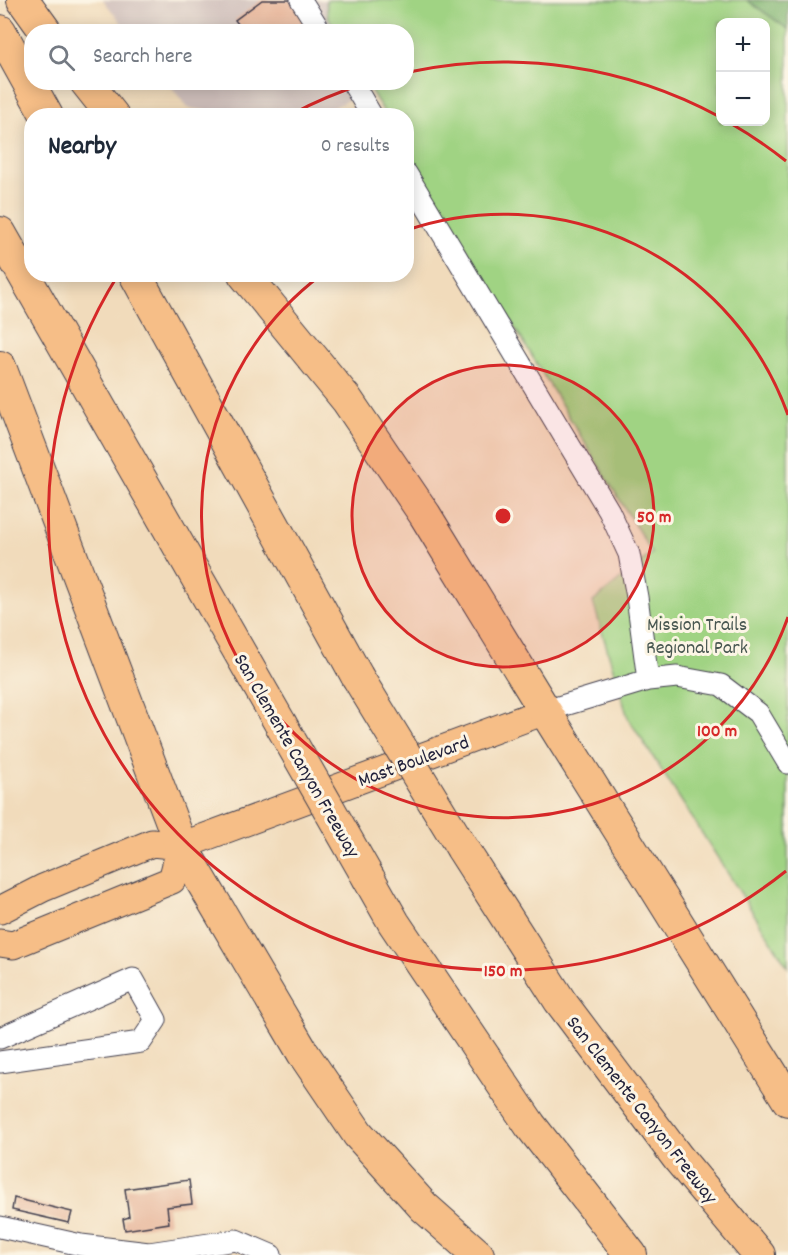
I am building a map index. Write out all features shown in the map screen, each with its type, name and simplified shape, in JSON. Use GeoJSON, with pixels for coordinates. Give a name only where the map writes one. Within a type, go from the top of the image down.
{"type":"FeatureCollection","features":[{"type":"Feature","properties":{"kind":"highway"},"geometry":{"type":"LineString","coordinates":[[23,0],[40,24]]}},
{"type":"Feature","properties":{"kind":"highway"},"geometry":{"type":"LineString","coordinates":[[0,31],[24,74]]}},
{"type":"Feature","properties":{"kind":"highway"},"geometry":{"type":"LineString","coordinates":[[33,90],[43,108]]}},
{"type":"Feature","properties":{"kind":"highway"},"geometry":{"type":"LineString","coordinates":[[92,90],[107,108]]}},
{"type":"Feature","properties":{"kind":"highway","name":"San Clemente Canyon Freeway"},"geometry":{"type":"LineString","coordinates":[[0,233],[24,275]]}},
{"type":"Feature","properties":{"kind":"highway","name":"San Clemente Canyon Freeway"},"geometry":{"type":"LineString","coordinates":[[28,282],[394,923],[530,1125],[631,1255]]}},
{"type":"Feature","properties":{"kind":"highway","name":"San Clemente Canyon Freeway"},"geometry":{"type":"LineString","coordinates":[[139,282],[357,676],[462,848],[560,1001],[678,1158],[759,1255]]}},
{"type":"Feature","properties":{"kind":"highway"},"geometry":{"type":"LineString","coordinates":[[251,282],[347,400],[425,515],[788,1100]]}},
{"type":"Feature","properties":{"kind":"highway"},"geometry":{"type":"LineString","coordinates":[[0,367],[181,846],[303,1053],[358,1134],[424,1207],[478,1255]]}},
{"type":"Feature","properties":{"kind":"main road","name":"Mast Boulevard"},"geometry":{"type":"LineString","coordinates":[[0,910],[53,883],[152,843],[181,846],[545,711]]}},
{"type":"Feature","properties":{"kind":"main road"},"geometry":{"type":"LineString","coordinates":[[0,943],[13,945],[172,880],[181,846]]}},
{"type":"Feature","properties":{"kind":"lane"},"geometry":{"type":"LineString","coordinates":[[301,0],[316,24]]}},
{"type":"Feature","properties":{"kind":"lane"},"geometry":{"type":"LineString","coordinates":[[357,90],[367,108]]}},
{"type":"Feature","properties":{"kind":"lane"},"geometry":{"type":"LineString","coordinates":[[414,186],[609,511],[629,555],[648,680]]}},
{"type":"Feature","properties":{"kind":"lane"},"geometry":{"type":"LineString","coordinates":[[545,711],[648,680],[677,677],[721,685],[758,713],[788,763]]}},
{"type":"Feature","properties":{"kind":"lane"},"geometry":{"type":"LineString","coordinates":[[0,1038],[133,979],[156,1020],[141,1042],[0,1062]]}},
{"type":"Feature","properties":{"kind":"lane"},"geometry":{"type":"LineString","coordinates":[[0,1227],[81,1245],[149,1253],[236,1240],[271,1255]]}},
{"type":"Feature","properties":{"kind":"shaded area"},"geometry":{"type":"Polygon","coordinates":[[[103,0],[431,0],[412,24],[122,24],[103,0]]]}},
{"type":"Feature","properties":{"kind":"shaded area"},"geometry":{"type":"Polygon","coordinates":[[[174,90],[366,90],[333,108],[188,108],[174,90]]]}},
{"type":"Feature","properties":{"kind":"green space","name":"Mission Trails Regional Park"},"geometry":{"type":"Polygon","coordinates":[[[326,0],[747,0],[788,29],[788,967],[628,718],[593,602],[652,553],[414,162],[414,108],[382,108],[370,90],[414,90],[414,24],[332,24],[328,17],[326,0]]]}},
{"type":"Feature","properties":{"kind":"green space"},"geometry":{"type":"Polygon","coordinates":[[[747,0],[788,0],[788,29],[747,0]]]}},
{"type":"Feature","properties":{"kind":"building"},"geometry":{"type":"Polygon","coordinates":[[[262,0],[291,0],[309,24],[238,24],[235,20],[262,0]]]}},
{"type":"Feature","properties":{"kind":"building"},"geometry":{"type":"Polygon","coordinates":[[[189,1180],[192,1204],[167,1207],[169,1223],[125,1230],[123,1219],[129,1217],[125,1189],[189,1180]]]}},
{"type":"Feature","properties":{"kind":"building"},"geometry":{"type":"Polygon","coordinates":[[[14,1198],[72,1212],[69,1223],[12,1210],[14,1198]]]}}]}
